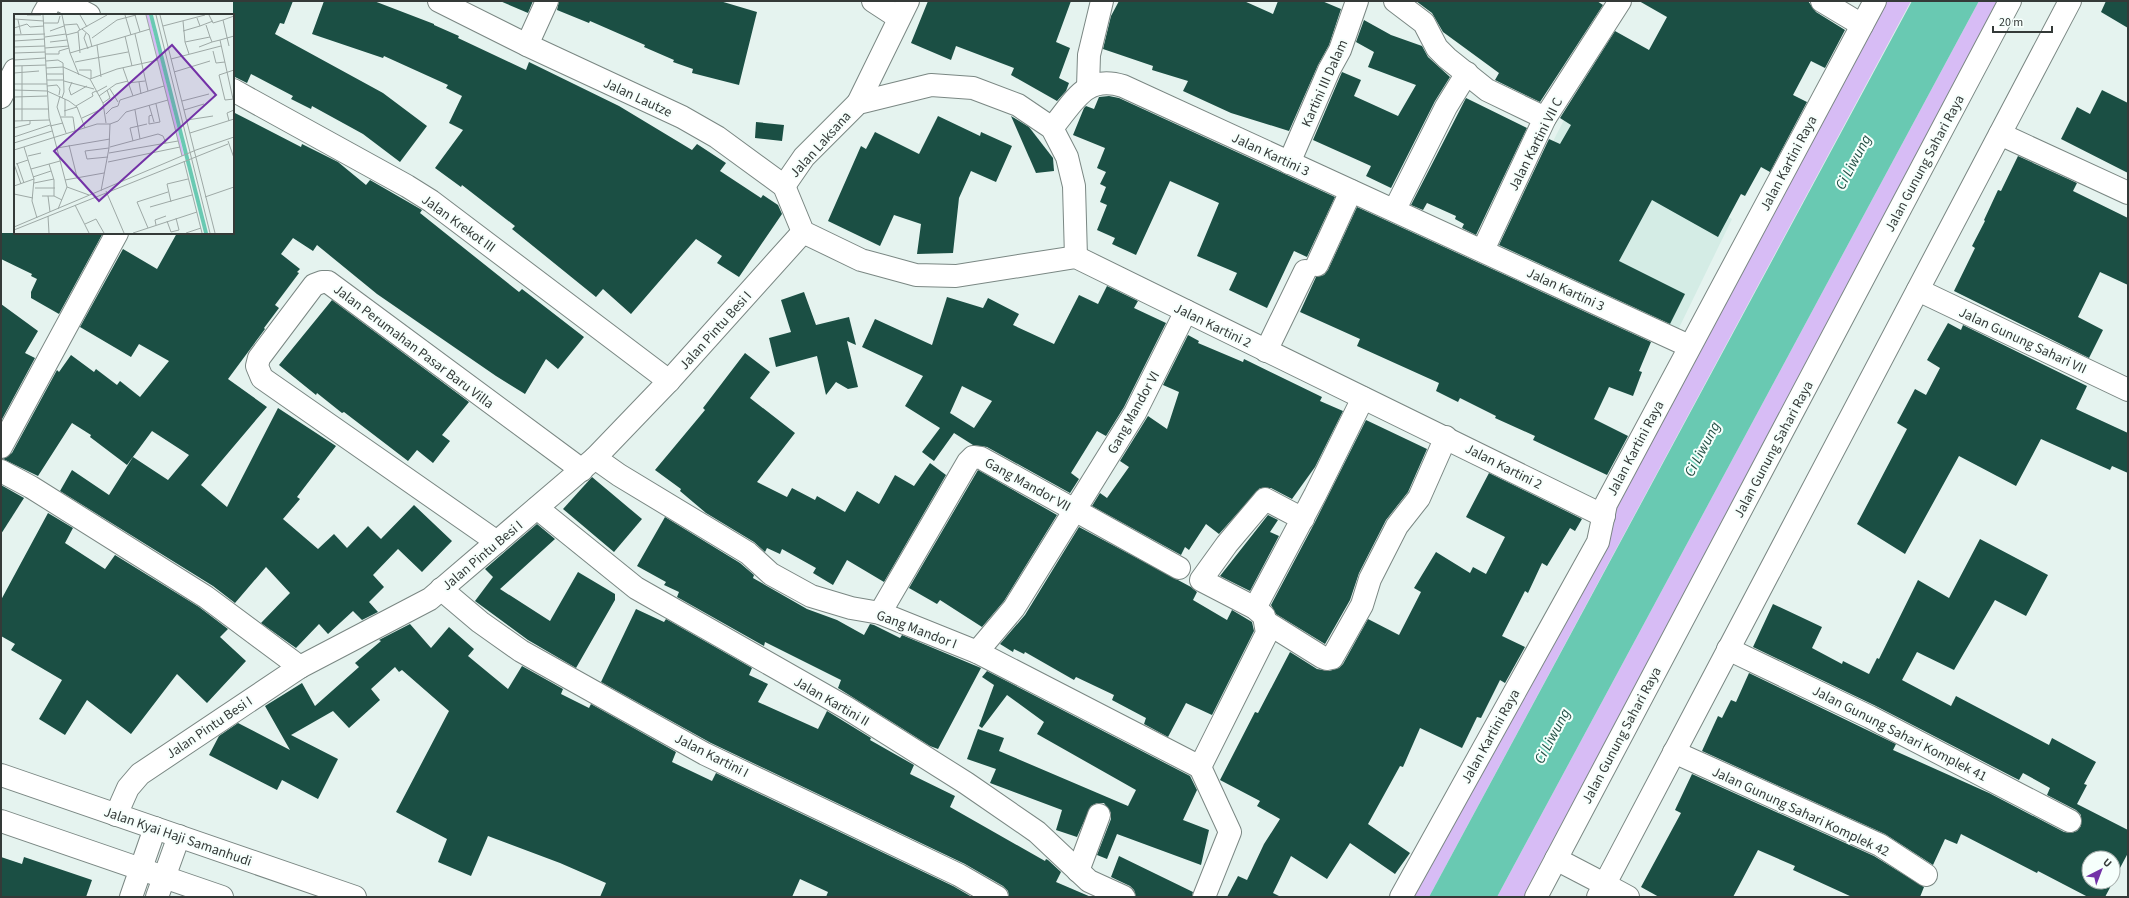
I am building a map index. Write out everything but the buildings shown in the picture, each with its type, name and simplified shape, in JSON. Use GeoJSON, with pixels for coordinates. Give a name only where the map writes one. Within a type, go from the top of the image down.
{"type":"FeatureCollection","features":[{"type":"Feature","properties":{"kind":"street"},"geometry":{"type":"LineString","coordinates":[[44,14],[51,1]]}},
{"type":"Feature","properties":{"kind":"street"},"geometry":{"type":"LineString","coordinates":[[62,1],[87,14]]}},
{"type":"Feature","properties":{"kind":"street","name":"Jalan Lautze"},"geometry":{"type":"LineString","coordinates":[[439,1],[527,45],[682,117],[717,137],[784,186]]}},
{"type":"Feature","properties":{"kind":"street"},"geometry":{"type":"LineString","coordinates":[[527,45],[548,1]]}},
{"type":"Feature","properties":{"kind":"street"},"geometry":{"type":"LineString","coordinates":[[858,103],[903,10],[873,1]]}},
{"type":"Feature","properties":{"kind":"street"},"geometry":{"type":"LineString","coordinates":[[1052,128],[1088,87],[1089,55],[1102,1]]}},
{"type":"Feature","properties":{"kind":"street","name":"Kartini III Dalam"},"geometry":{"type":"LineString","coordinates":[[1289,163],[1329,70],[1340,50],[1357,1]]}},
{"type":"Feature","properties":{"kind":"street"},"geometry":{"type":"LineString","coordinates":[[1395,1],[1424,23],[1437,48],[1447,58],[1499,96],[1545,118]]}},
{"type":"Feature","properties":{"kind":"street","name":"Jalan Kartini VII C"},"geometry":{"type":"LineString","coordinates":[[1482,250],[1545,118],[1620,1]]}},
{"type":"Feature","properties":{"kind":"street"},"geometry":{"type":"LineString","coordinates":[[1822,1],[1862,25]]}},
{"type":"Feature","properties":{"kind":"street","name":"Jalan Kartini Raya"},"geometry":{"type":"LineString","coordinates":[[1401,897],[1598,542],[1606,504],[1689,346],[1875,1]]}},
{"type":"Feature","properties":{"kind":"street","name":"Jalan Gunung Sahari Raya"},"geometry":{"type":"LineString","coordinates":[[1536,897],[2010,1]]}},
{"type":"Feature","properties":{"kind":"street"},"geometry":{"type":"LineString","coordinates":[[1601,891],[2070,1]]}},
{"type":"Feature","properties":{"kind":"street"},"geometry":{"type":"LineString","coordinates":[[1,97],[14,72]]}},
{"type":"Feature","properties":{"kind":"street"},"geometry":{"type":"LineString","coordinates":[[1395,210],[1446,107],[1467,73]]}},
{"type":"Feature","properties":{"kind":"street","name":"Jalan Kartini 3"},"geometry":{"type":"LineString","coordinates":[[1088,87],[1100,82],[1111,82],[1123,86],[1689,346]]}},
{"type":"Feature","properties":{"kind":"street"},"geometry":{"type":"LineString","coordinates":[[784,186],[803,232],[861,260],[916,275],[956,276],[1076,257],[1074,186],[1067,156],[1052,128],[1018,105],[973,88],[931,85],[858,103]]}},
{"type":"Feature","properties":{"kind":"street","name":"Jalan Krekot III"},"geometry":{"type":"LineString","coordinates":[[234,91],[400,182],[431,201],[669,381]]}},
{"type":"Feature","properties":{"kind":"street","name":"Jalan Laksana"},"geometry":{"type":"LineString","coordinates":[[784,186],[804,157],[858,103]]}},
{"type":"Feature","properties":{"kind":"street"},"geometry":{"type":"LineString","coordinates":[[2000,134],[2128,194]]}},
{"type":"Feature","properties":{"kind":"street"},"geometry":{"type":"LineString","coordinates":[[1266,351],[1351,191]]}},
{"type":"Feature","properties":{"kind":"street","name":"Jalan Pintu Besi I"},"geometry":{"type":"LineString","coordinates":[[116,815],[128,788],[140,774],[300,667],[430,599],[588,464],[669,381],[803,232]]}},
{"type":"Feature","properties":{"kind":"street"},"geometry":{"type":"LineString","coordinates":[[1,447],[115,234]]}},
{"type":"Feature","properties":{"kind":"street","name":"Jalan Kartini 2"},"geometry":{"type":"LineString","coordinates":[[1076,257],[1266,351],[1446,437],[1604,516]]}},
{"type":"Feature","properties":{"kind":"street","name":"Jalan Perumahan Pasar Baru Villa"},"geometry":{"type":"LineString","coordinates":[[497,542],[262,378],[257,366],[259,358],[314,285],[322,282],[328,282],[588,464],[619,475]]}},
{"type":"Feature","properties":{"kind":"street","name":"Jalan Gunung Sahari VII"},"geometry":{"type":"LineString","coordinates":[[1918,290],[2128,390]]}},
{"type":"Feature","properties":{"kind":"street","name":"Gang Mandor VI"},"geometry":{"type":"LineString","coordinates":[[977,652],[1014,608],[1135,413],[1186,311]]}},
{"type":"Feature","properties":{"kind":"street"},"geometry":{"type":"LineString","coordinates":[[1204,897],[1230,832],[1200,767],[1267,633],[1260,615],[1303,519],[1363,398]]}},
{"type":"Feature","properties":{"kind":"street"},"geometry":{"type":"LineString","coordinates":[[1303,519],[1265,499],[1227,544],[1201,580],[1260,615],[1327,659],[1332,658],[1362,605],[1370,579],[1397,526],[1419,498],[1446,437]]}},
{"type":"Feature","properties":{"kind":"street","name":"Gang Mandor VII"},"geometry":{"type":"LineString","coordinates":[[880,613],[968,462],[973,457],[982,458],[1179,568]]}},
{"type":"Feature","properties":{"kind":"street"},"geometry":{"type":"LineString","coordinates":[[1,471],[31,487],[206,597],[300,667]]}},
{"type":"Feature","properties":{"kind":"street","name":"Gang Mandor I"},"geometry":{"type":"LineString","coordinates":[[619,475],[748,554],[771,574],[811,596],[851,608],[880,613],[977,652],[1200,767]]}},
{"type":"Feature","properties":{"kind":"street","name":"Jalan Kartini II"},"geometry":{"type":"LineString","coordinates":[[537,508],[636,588],[847,708],[966,783],[1037,832],[1089,881],[1124,897]]}},
{"type":"Feature","properties":{"kind":"street","name":"Jalan Kartini I"},"geometry":{"type":"LineString","coordinates":[[441,589],[480,622],[521,651],[705,754],[959,875],[997,897]]}},
{"type":"Feature","properties":{"kind":"street","name":"Jalan Gunung Sahari Komplek 41"},"geometry":{"type":"LineString","coordinates":[[1728,649],[1750,658],[1870,717],[2070,821]]}},
{"type":"Feature","properties":{"kind":"street","name":"Jalan Gunung Sahari Komplek 42"},"geometry":{"type":"LineString","coordinates":[[1674,752],[1880,845],[1926,875]]}},
{"type":"Feature","properties":{"kind":"street","name":"Jalan Kyai Haji Samanhudi"},"geometry":{"type":"LineString","coordinates":[[1,775],[355,897]]}},
{"type":"Feature","properties":{"kind":"street"},"geometry":{"type":"LineString","coordinates":[[1078,871],[1099,815]]}},
{"type":"Feature","properties":{"kind":"street"},"geometry":{"type":"LineString","coordinates":[[1,821],[141,869],[161,887],[222,897]]}},
{"type":"Feature","properties":{"kind":"street"},"geometry":{"type":"LineString","coordinates":[[131,897],[156,828]]}},
{"type":"Feature","properties":{"kind":"street"},"geometry":{"type":"LineString","coordinates":[[161,887],[179,836]]}},
{"type":"Feature","properties":{"kind":"street"},"geometry":{"type":"LineString","coordinates":[[1556,859],[1601,891],[1628,897]]}},
{"type":"Feature","properties":{"kind":"shaded area"},"geometry":{"type":"Polygon","coordinates":[[[1875,1],[1911,1],[1429,897],[1401,897],[1875,1]]]}},
{"type":"Feature","properties":{"kind":"shaded area"},"geometry":{"type":"Polygon","coordinates":[[[1979,1],[2010,1],[1536,897],[1497,897],[1979,1]]]}},
{"type":"Feature","properties":{"kind":"shaded area"},"geometry":{"type":"Polygon","coordinates":[[[1564,120],[1732,219],[1677,332],[1499,246],[1564,120]]]}},
{"type":"Feature","properties":{"kind":"water","name":"Ci Liwung"},"geometry":{"type":"Polygon","coordinates":[[[1912,1],[1979,1],[1497,897],[1429,897],[1912,1]]]}}]}
